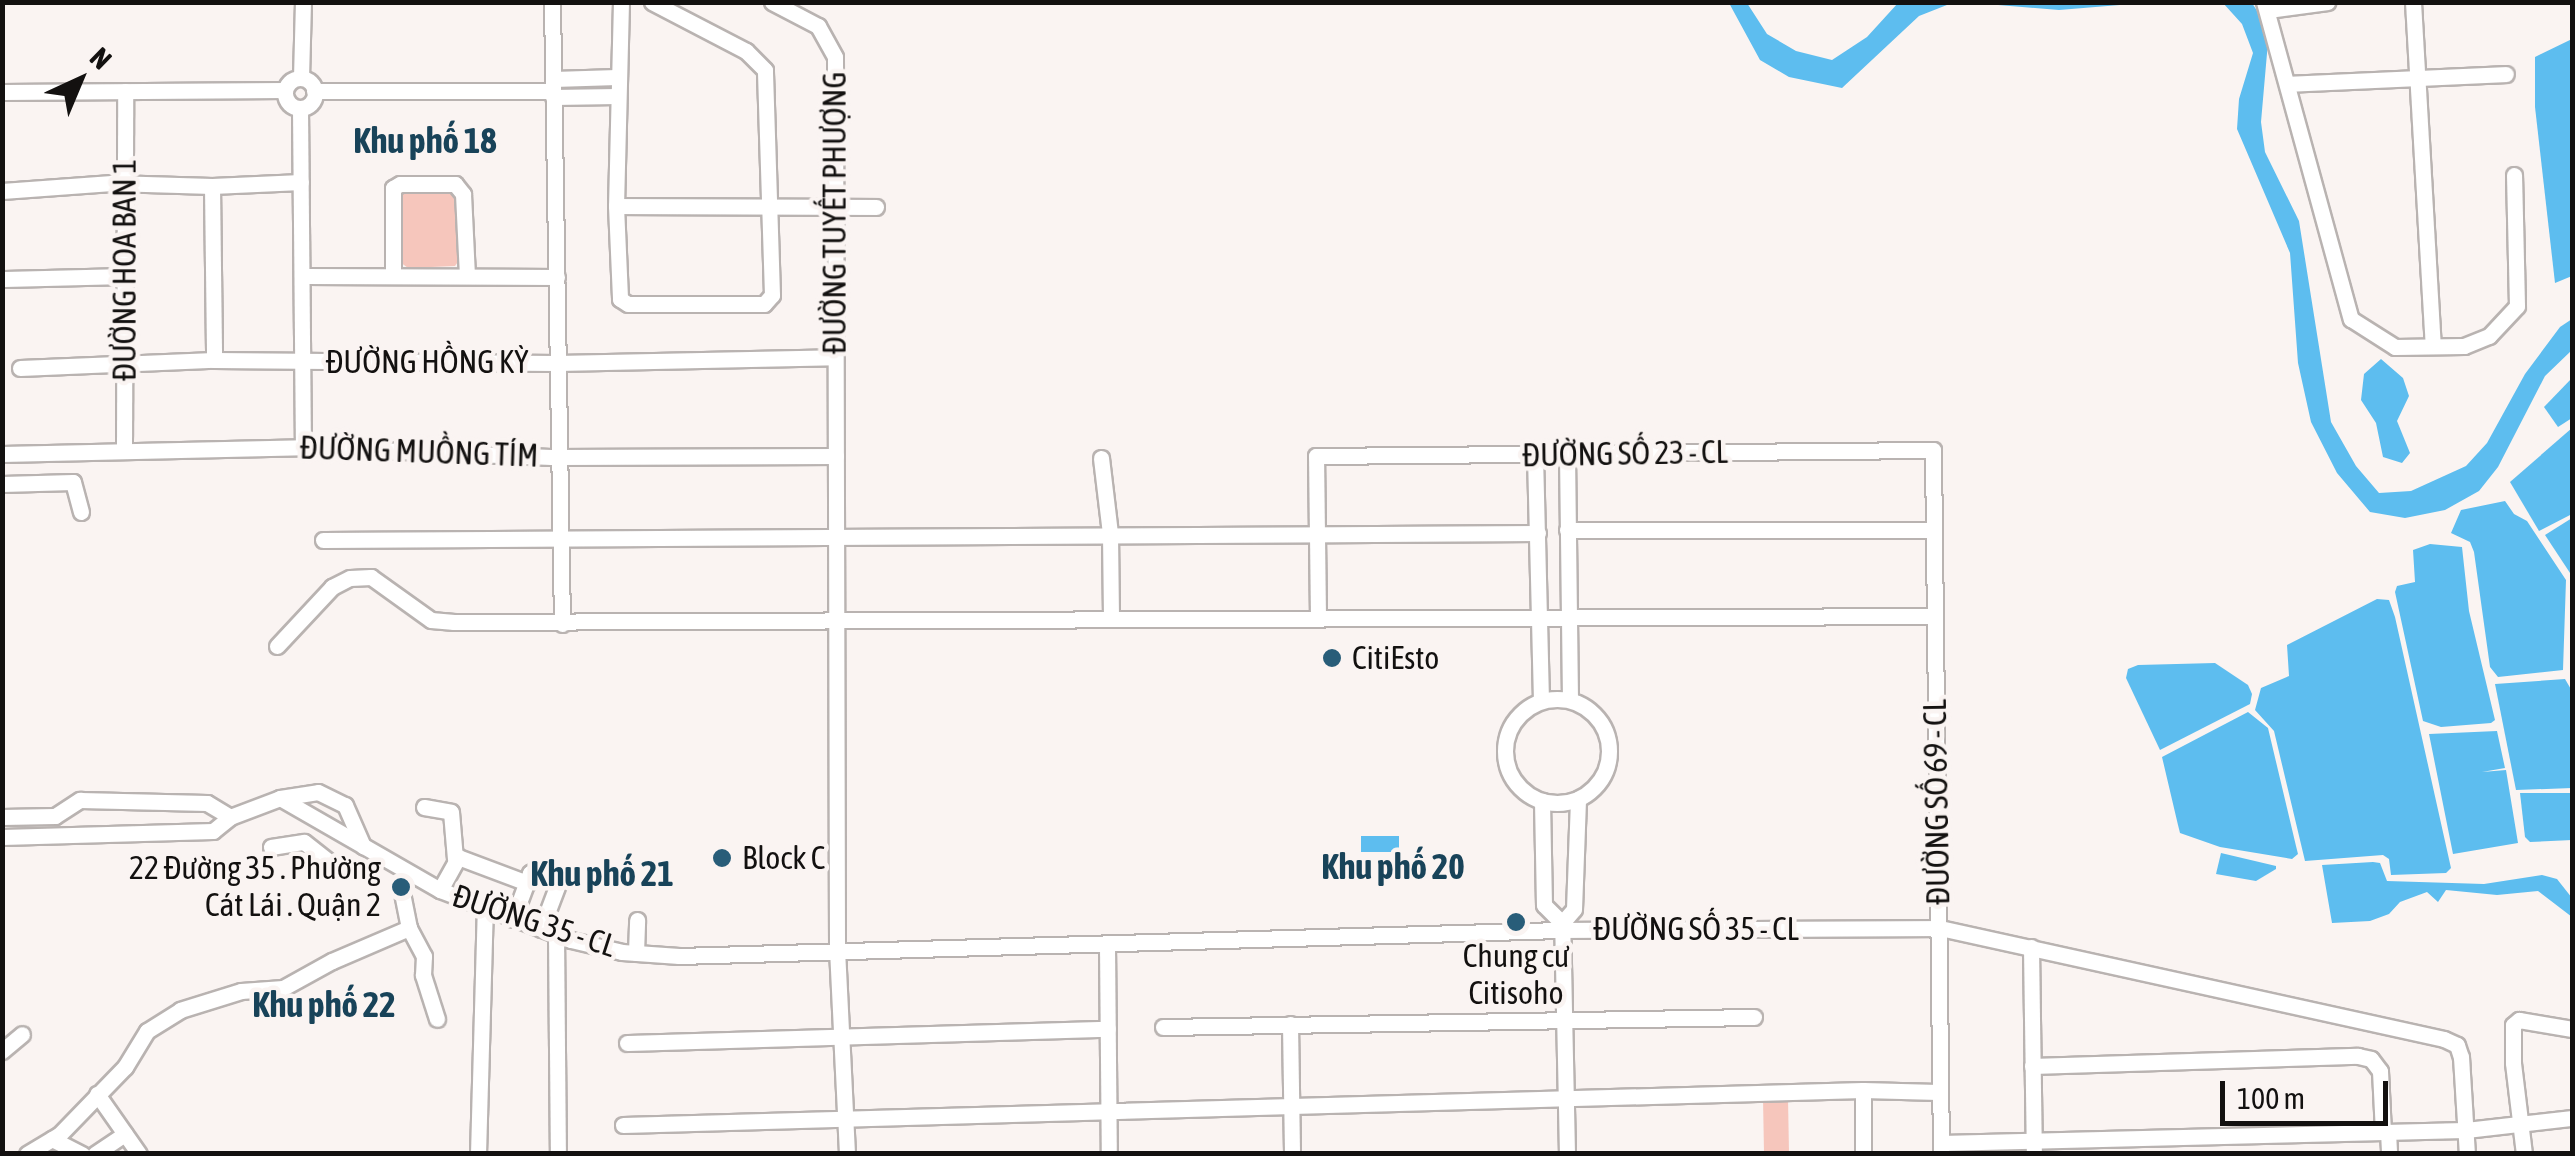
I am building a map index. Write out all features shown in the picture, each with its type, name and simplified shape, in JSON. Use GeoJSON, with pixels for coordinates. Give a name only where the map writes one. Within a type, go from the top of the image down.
{"type":"FeatureCollection","features":[{"type":"Feature","properties":{"kind":"street"},"geometry":{"type":"LineString","coordinates":[[301,78],[303,2]]}},
{"type":"Feature","properties":{"kind":"street"},"geometry":{"type":"LineString","coordinates":[[540,2],[552,3],[562,624]]}},
{"type":"Feature","properties":{"kind":"street"},"geometry":{"type":"LineString","coordinates":[[620,2],[616,206],[620,298],[648,304],[764,304],[770,300],[765,70],[746,50],[652,2]]}},
{"type":"Feature","properties":{"kind":"street","name":"ĐƯỜNG TUYẾT PHƯỢNG"},"geometry":{"type":"LineString","coordinates":[[772,2],[818,26],[835,57],[837,949],[847,1154]]}},
{"type":"Feature","properties":{"kind":"street"},"geometry":{"type":"LineString","coordinates":[[2327,2],[2266,6],[2351,319],[2394,347],[2464,346],[2489,336],[2516,306],[2514,175]]}},
{"type":"Feature","properties":{"kind":"street"},"geometry":{"type":"LineString","coordinates":[[2413,2],[2433,345]]}},
{"type":"Feature","properties":{"kind":"street"},"geometry":{"type":"LineString","coordinates":[[2286,84],[2506,74]]}},
{"type":"Feature","properties":{"kind":"street"},"geometry":{"type":"LineString","coordinates":[[553,89],[618,77]]}},
{"type":"Feature","properties":{"kind":"street"},"geometry":{"type":"LineString","coordinates":[[301,78],[310,82],[314,90],[312,102],[300,108],[288,101],[285,90],[290,82],[301,78]]}},
{"type":"Feature","properties":{"kind":"street"},"geometry":{"type":"LineString","coordinates":[[314,90],[553,89],[617,96]]}},
{"type":"Feature","properties":{"kind":"street"},"geometry":{"type":"LineString","coordinates":[[2,92],[285,90]]}},
{"type":"Feature","properties":{"kind":"street","name":"ĐƯỜNG HOA BAN 1"},"geometry":{"type":"LineString","coordinates":[[124,449],[125,92]]}},
{"type":"Feature","properties":{"kind":"street"},"geometry":{"type":"LineString","coordinates":[[300,108],[304,276],[302,446]]}},
{"type":"Feature","properties":{"kind":"street"},"geometry":{"type":"LineString","coordinates":[[2,190],[302,182]]}},
{"type":"Feature","properties":{"kind":"street"},"geometry":{"type":"LineString","coordinates":[[393,276],[393,188],[400,184],[455,184],[462,189],[467,276]]}},
{"type":"Feature","properties":{"kind":"street"},"geometry":{"type":"LineString","coordinates":[[212,186],[214,360]]}},
{"type":"Feature","properties":{"kind":"street"},"geometry":{"type":"LineString","coordinates":[[616,206],[876,207]]}},
{"type":"Feature","properties":{"kind":"street"},"geometry":{"type":"LineString","coordinates":[[4,278],[126,276]]}},
{"type":"Feature","properties":{"kind":"street"},"geometry":{"type":"LineString","coordinates":[[304,276],[556,277]]}},
{"type":"Feature","properties":{"kind":"street","name":"ĐƯỜNG HỒNG KỲ"},"geometry":{"type":"LineString","coordinates":[[20,368],[214,360],[557,362],[835,357]]}},
{"type":"Feature","properties":{"kind":"street","name":"ĐƯỜNG MUỒNG TÍM"},"geometry":{"type":"LineString","coordinates":[[2,454],[302,446],[557,457],[836,456]]}},
{"type":"Feature","properties":{"kind":"street","name":"ĐƯỜNG SỐ 23 - CL"},"geometry":{"type":"LineString","coordinates":[[1315,532],[1316,456],[1933,450]]}},
{"type":"Feature","properties":{"kind":"street","name":"ĐƯỜNG SỐ 69 - CL"},"geometry":{"type":"LineString","coordinates":[[1933,450],[1941,1148]]}},
{"type":"Feature","properties":{"kind":"street"},"geometry":{"type":"LineString","coordinates":[[1567,454],[1570,700]]}},
{"type":"Feature","properties":{"kind":"street"},"geometry":{"type":"LineString","coordinates":[[1535,455],[1541,701]]}},
{"type":"Feature","properties":{"kind":"street"},"geometry":{"type":"LineString","coordinates":[[1101,458],[1110,534],[1111,618]]}},
{"type":"Feature","properties":{"kind":"street"},"geometry":{"type":"LineString","coordinates":[[2,484],[72,482],[81,512]]}},
{"type":"Feature","properties":{"kind":"street"},"geometry":{"type":"LineString","coordinates":[[1567,530],[1932,530]]}},
{"type":"Feature","properties":{"kind":"street"},"geometry":{"type":"LineString","coordinates":[[323,540],[836,539],[1315,532],[1538,534]]}},
{"type":"Feature","properties":{"kind":"street"},"geometry":{"type":"LineString","coordinates":[[1315,532],[1318,618]]}},
{"type":"Feature","properties":{"kind":"street"},"geometry":{"type":"LineString","coordinates":[[278,646],[332,586],[350,578],[371,577],[431,620],[562,624],[1933,616]]}},
{"type":"Feature","properties":{"kind":"street"},"geometry":{"type":"LineString","coordinates":[[1570,700],[1589,710],[1608,740],[1604,775],[1578,800],[1542,802],[1515,783],[1504,751],[1514,720],[1541,701],[1570,700]]}},
{"type":"Feature","properties":{"kind":"street","name":"ĐƯỜNG 35 - CL"},"geometry":{"type":"LineString","coordinates":[[2,836],[213,831],[230,817],[280,798],[318,792],[345,804],[364,846]]}},
{"type":"Feature","properties":{"kind":"street","name":"ĐƯỜNG 35 - CL"},"geometry":{"type":"LineString","coordinates":[[280,798],[405,874],[549,932],[636,953],[680,956],[837,949]]}},
{"type":"Feature","properties":{"kind":"street"},"geometry":{"type":"LineString","coordinates":[[2,817],[55,816],[80,800],[207,803],[230,817]]}},
{"type":"Feature","properties":{"kind":"street"},"geometry":{"type":"LineString","coordinates":[[1567,1154],[1562,927],[1574,909],[1578,800]]}},
{"type":"Feature","properties":{"kind":"street"},"geometry":{"type":"LineString","coordinates":[[1542,802],[1544,905],[1562,927]]}},
{"type":"Feature","properties":{"kind":"street"},"geometry":{"type":"LineString","coordinates":[[424,807],[451,812],[455,858],[440,890]]}},
{"type":"Feature","properties":{"kind":"street"},"geometry":{"type":"LineString","coordinates":[[271,847],[304,842],[327,860]]}},
{"type":"Feature","properties":{"kind":"street"},"geometry":{"type":"LineString","coordinates":[[455,858],[527,883]]}},
{"type":"Feature","properties":{"kind":"street"},"geometry":{"type":"LineString","coordinates":[[513,919],[537,869],[556,877],[549,932],[558,1154]]}},
{"type":"Feature","properties":{"kind":"street"},"geometry":{"type":"LineString","coordinates":[[405,874],[401,888],[409,928],[424,956],[423,975],[437,1020]]}},
{"type":"Feature","properties":{"kind":"street"},"geometry":{"type":"LineString","coordinates":[[478,1154],[485,909]]}},
{"type":"Feature","properties":{"kind":"street"},"geometry":{"type":"LineString","coordinates":[[636,953],[637,920]]}},
{"type":"Feature","properties":{"kind":"street","name":"ĐƯỜNG SỐ 35 - CL"},"geometry":{"type":"LineString","coordinates":[[837,949],[1108,946],[1562,927],[1940,928],[2444,1039],[2457,1045],[2461,1057],[2467,1154]]}},
{"type":"Feature","properties":{"kind":"street"},"geometry":{"type":"LineString","coordinates":[[28,1154],[52,1138],[124,1067],[147,1031],[180,1010],[241,991],[283,988],[332,961],[409,928]]}},
{"type":"Feature","properties":{"kind":"street"},"geometry":{"type":"LineString","coordinates":[[1108,946],[1109,1154]]}},
{"type":"Feature","properties":{"kind":"street"},"geometry":{"type":"LineString","coordinates":[[2030,946],[2034,1146]]}},
{"type":"Feature","properties":{"kind":"street"},"geometry":{"type":"LineString","coordinates":[[1163,1027],[1754,1017]]}},
{"type":"Feature","properties":{"kind":"street"},"geometry":{"type":"LineString","coordinates":[[2524,1154],[2513,1025],[2519,1020],[2572,1029]]}},
{"type":"Feature","properties":{"kind":"street"},"geometry":{"type":"LineString","coordinates":[[1290,1024],[1292,1154]]}},
{"type":"Feature","properties":{"kind":"street"},"geometry":{"type":"LineString","coordinates":[[627,1043],[1108,1029]]}},
{"type":"Feature","properties":{"kind":"street"},"geometry":{"type":"LineString","coordinates":[[2,1051],[22,1034]]}},
{"type":"Feature","properties":{"kind":"street"},"geometry":{"type":"LineString","coordinates":[[2032,1066],[2358,1056],[2371,1059],[2380,1071],[2389,1154]]}},
{"type":"Feature","properties":{"kind":"street"},"geometry":{"type":"LineString","coordinates":[[623,1126],[1863,1090],[1938,1092]]}},
{"type":"Feature","properties":{"kind":"street"},"geometry":{"type":"LineString","coordinates":[[1863,1090],[1863,1154]]}},
{"type":"Feature","properties":{"kind":"street"},"geometry":{"type":"LineString","coordinates":[[96,1094],[138,1154]]}},
{"type":"Feature","properties":{"kind":"street"},"geometry":{"type":"LineString","coordinates":[[1941,1148],[2466,1130],[2572,1118]]}},
{"type":"Feature","properties":{"kind":"street"},"geometry":{"type":"LineString","coordinates":[[95,1154],[125,1134]]}},
{"type":"Feature","properties":{"kind":"street"},"geometry":{"type":"LineString","coordinates":[[52,1138],[82,1154]]}},
{"type":"Feature","properties":{"kind":"shaded area"},"geometry":{"type":"Polygon","coordinates":[[[405,189],[450,189],[456,194],[460,259],[455,266],[408,268],[400,262],[399,198],[405,189]]]}},
{"type":"Feature","properties":{"kind":"shaded area"},"geometry":{"type":"Polygon","coordinates":[[[1763,1098],[1788,1098],[1789,1153],[1764,1153],[1763,1098]]]}},
{"type":"Feature","properties":{"kind":"water"},"geometry":{"type":"Polygon","coordinates":[[[1729,3],[1747,3],[1767,34],[1796,51],[1832,60],[1867,37],[1898,3],[1952,3],[1919,16],[1842,88],[1789,77],[1760,60],[1729,3]]]}},
{"type":"Feature","properties":{"kind":"water"},"geometry":{"type":"Polygon","coordinates":[[[1974,3],[2144,3],[2059,10],[1974,3]]]}},
{"type":"Feature","properties":{"kind":"water"},"geometry":{"type":"Polygon","coordinates":[[[2223,3],[2252,3],[2261,17],[2268,42],[2261,122],[2265,152],[2299,221],[2331,422],[2356,466],[2379,493],[2411,491],[2466,466],[2487,443],[2525,374],[2560,327],[2572,319],[2572,350],[2545,376],[2498,467],[2479,491],[2445,510],[2405,518],[2370,512],[2337,473],[2311,422],[2298,363],[2290,253],[2237,129],[2239,99],[2253,53],[2242,24],[2223,3]]]}},
{"type":"Feature","properties":{"kind":"water"},"geometry":{"type":"Polygon","coordinates":[[[2572,39],[2572,276],[2555,283],[2535,107],[2535,57],[2572,39]]]}},
{"type":"Feature","properties":{"kind":"water"},"geometry":{"type":"Polygon","coordinates":[[[2381,359],[2403,378],[2409,396],[2397,421],[2410,453],[2402,463],[2383,457],[2376,423],[2361,400],[2364,374],[2381,359]]]}},
{"type":"Feature","properties":{"kind":"water"},"geometry":{"type":"Polygon","coordinates":[[[2572,378],[2572,418],[2558,427],[2544,407],[2572,378]]]}},
{"type":"Feature","properties":{"kind":"water"},"geometry":{"type":"Polygon","coordinates":[[[2572,428],[2572,514],[2539,531],[2510,482],[2572,428]]]}},
{"type":"Feature","properties":{"kind":"water"},"geometry":{"type":"Polygon","coordinates":[[[2505,501],[2514,514],[2527,521],[2566,580],[2563,670],[2498,677],[2490,667],[2474,552],[2470,542],[2451,533],[2461,510],[2505,501]]]}},
{"type":"Feature","properties":{"kind":"water"},"geometry":{"type":"Polygon","coordinates":[[[2572,518],[2572,576],[2545,535],[2572,518]]]}},
{"type":"Feature","properties":{"kind":"water"},"geometry":{"type":"Polygon","coordinates":[[[2430,544],[2462,547],[2469,611],[2495,720],[2491,723],[2441,727],[2423,721],[2395,592],[2397,586],[2415,582],[2413,550],[2430,544]]]}},
{"type":"Feature","properties":{"kind":"water"},"geometry":{"type":"Polygon","coordinates":[[[2377,599],[2389,600],[2395,617],[2451,868],[2446,873],[2391,875],[2389,859],[2383,855],[2305,861],[2274,731],[2255,710],[2261,688],[2289,676],[2287,645],[2377,599]]]}},
{"type":"Feature","properties":{"kind":"water"},"geometry":{"type":"Polygon","coordinates":[[[2215,663],[2248,685],[2252,694],[2250,704],[2160,750],[2126,678],[2128,669],[2138,665],[2215,663]]]}},
{"type":"Feature","properties":{"kind":"water"},"geometry":{"type":"Polygon","coordinates":[[[2565,679],[2572,691],[2572,788],[2516,790],[2495,684],[2565,679]]]}},
{"type":"Feature","properties":{"kind":"water"},"geometry":{"type":"Polygon","coordinates":[[[2248,712],[2268,728],[2298,854],[2292,859],[2220,847],[2180,833],[2162,757],[2248,712]]]}},
{"type":"Feature","properties":{"kind":"water"},"geometry":{"type":"Polygon","coordinates":[[[2497,731],[2505,768],[2482,772],[2506,770],[2518,843],[2453,854],[2429,734],[2497,731]]]}},
{"type":"Feature","properties":{"kind":"water"},"geometry":{"type":"Polygon","coordinates":[[[2520,793],[2572,793],[2572,840],[2530,842],[2525,837],[2520,793]]]}},
{"type":"Feature","properties":{"kind":"water"},"geometry":{"type":"Polygon","coordinates":[[[1361,836],[1399,836],[1399,852],[1361,852],[1361,836]]]}},
{"type":"Feature","properties":{"kind":"water"},"geometry":{"type":"Polygon","coordinates":[[[2221,853],[2276,869],[2256,881],[2216,874],[2221,853]]]}},
{"type":"Feature","properties":{"kind":"water"},"geometry":{"type":"Polygon","coordinates":[[[2380,863],[2387,881],[2484,884],[2542,875],[2557,879],[2572,898],[2572,917],[2538,891],[2497,895],[2446,890],[2438,902],[2427,892],[2400,902],[2389,914],[2370,921],[2332,923],[2322,865],[2380,863]]]}},
{"type":"Feature","properties":{"kind":"place","name":"CitiEsto"},"geometry":{"type":"Point","coordinates":[1332,658]}},
{"type":"Feature","properties":{"kind":"place","name":"Block C"},"geometry":{"type":"Point","coordinates":[722,858]}},
{"type":"Feature","properties":{"kind":"place","name":"22 Đường 35 . Phường Cát Lái . Quận 2"},"geometry":{"type":"Point","coordinates":[401,887]}},
{"type":"Feature","properties":{"kind":"place","name":"Chung cư Citisoho"},"geometry":{"type":"Point","coordinates":[1516,922]}},
{"type":"Feature","properties":{"kind":"district","name":"Khu phố 18"},"geometry":{"type":"Point","coordinates":[425,140]}},
{"type":"Feature","properties":{"kind":"district","name":"Khu phố 20"},"geometry":{"type":"Point","coordinates":[1393,866]}},
{"type":"Feature","properties":{"kind":"district","name":"Khu phố 21"},"geometry":{"type":"Point","coordinates":[602,873]}},
{"type":"Feature","properties":{"kind":"district","name":"Khu phố 22"},"geometry":{"type":"Point","coordinates":[324,1004]}}]}
